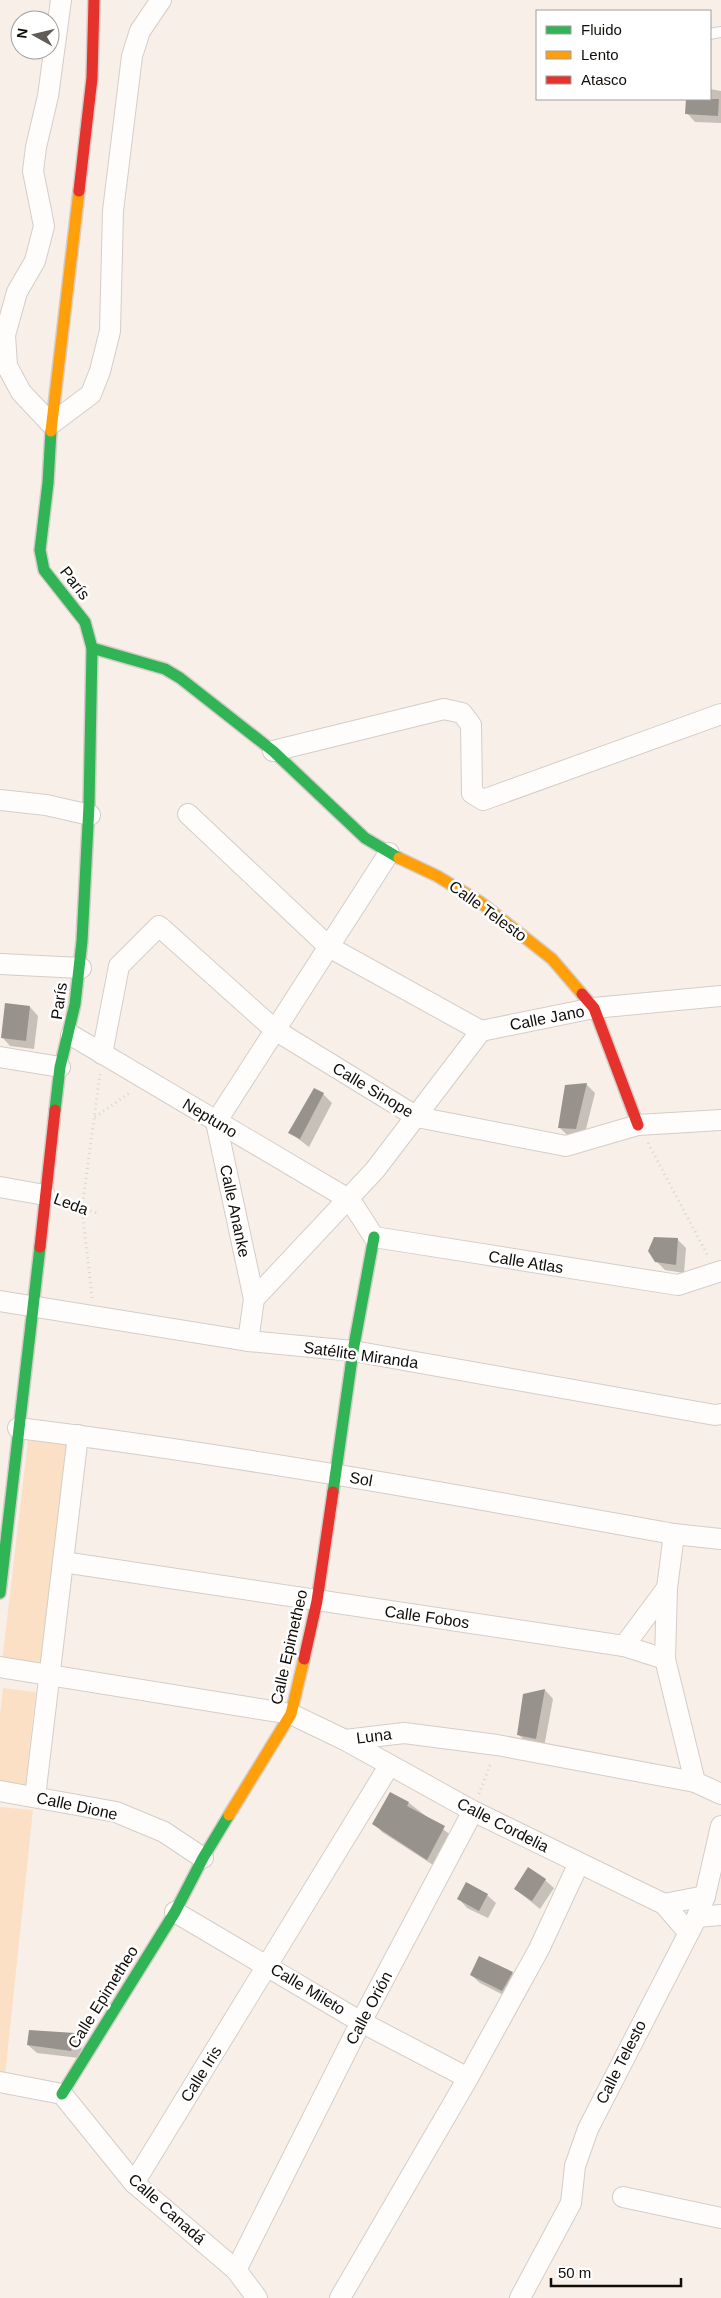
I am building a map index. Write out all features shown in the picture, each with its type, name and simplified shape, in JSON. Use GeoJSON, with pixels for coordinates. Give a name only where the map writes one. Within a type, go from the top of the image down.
{"type":"FeatureCollection","features":[{"type":"Feature","properties":{"kind":"street"},"geometry":{"type":"LineString","coordinates":[[60,0],[48,96],[36,147],[34,171],[44,226],[35,260],[17,292],[5,334],[8,366],[21,392],[51,424],[91,394],[100,370],[110,331],[113,211],[132,56],[140,31],[162,0]]}},
{"type":"Feature","properties":{"kind":"street","name":"París"},"geometry":{"type":"LineString","coordinates":[[0,1593],[2,1548],[14,1427],[32,1307],[60,1067],[70,1035],[80,968],[90,815],[92,648],[85,622],[44,570],[40,550],[48,483],[51,424],[92,78],[94,0]]}},
{"type":"Feature","properties":{"kind":"street"},"geometry":{"type":"LineString","coordinates":[[0,388],[21,392]]}},
{"type":"Feature","properties":{"kind":"street","name":"Calle Telesto"},"geometry":{"type":"LineString","coordinates":[[92,648],[165,669],[173,674],[273,751],[365,838],[389,853],[437,876],[480,902],[552,959],[594,1008],[638,1125]]}},
{"type":"Feature","properties":{"kind":"street"},"geometry":{"type":"LineString","coordinates":[[273,751],[444,709],[462,713],[471,725],[472,793],[483,800],[721,714]]}},
{"type":"Feature","properties":{"kind":"street"},"geometry":{"type":"LineString","coordinates":[[0,800],[46,806],[90,815]]}},
{"type":"Feature","properties":{"kind":"street"},"geometry":{"type":"LineString","coordinates":[[188,814],[329,947],[480,1031],[417,1117],[350,1200],[254,1299],[248,1341]]}},
{"type":"Feature","properties":{"kind":"street"},"geometry":{"type":"LineString","coordinates":[[216,1122],[389,853]]}},
{"type":"Feature","properties":{"kind":"street","name":"Calle Sinope"},"geometry":{"type":"LineString","coordinates":[[102,1054],[119,966],[159,926],[276,1030],[417,1117],[566,1146],[638,1125],[721,1120]]}},
{"type":"Feature","properties":{"kind":"street"},"geometry":{"type":"LineString","coordinates":[[0,964],[80,968]]}},
{"type":"Feature","properties":{"kind":"street","name":"Calle Jano"},"geometry":{"type":"LineString","coordinates":[[480,1031],[594,1008],[721,996]]}},
{"type":"Feature","properties":{"kind":"street","name":"Neptuno"},"geometry":{"type":"LineString","coordinates":[[70,1035],[350,1200]]}},
{"type":"Feature","properties":{"kind":"street"},"geometry":{"type":"LineString","coordinates":[[0,1057],[60,1067]]}},
{"type":"Feature","properties":{"kind":"street","name":"Calle Ananke"},"geometry":{"type":"LineString","coordinates":[[216,1122],[254,1299]]}},
{"type":"Feature","properties":{"kind":"street"},"geometry":{"type":"LineString","coordinates":[[0,1187],[45,1195]]}},
{"type":"Feature","properties":{"kind":"street"},"geometry":{"type":"LineString","coordinates":[[350,1200],[374,1237]]}},
{"type":"Feature","properties":{"kind":"street","name":"Calle Atlas"},"geometry":{"type":"LineString","coordinates":[[374,1237],[678,1285],[720,1276]]}},
{"type":"Feature","properties":{"kind":"street","name":"Calle Epimetheo"},"geometry":{"type":"LineString","coordinates":[[62,2094],[175,1912],[203,1858],[291,1714],[317,1601],[353,1351],[374,1237]]}},
{"type":"Feature","properties":{"kind":"street","name":"Satélite Miranda"},"geometry":{"type":"LineString","coordinates":[[0,1301],[248,1341],[353,1351],[716,1415],[721,1414]]}},
{"type":"Feature","properties":{"kind":"street","name":"Sol"},"geometry":{"type":"LineString","coordinates":[[14,1427],[336,1474],[674,1534],[721,1539]]}},
{"type":"Feature","properties":{"kind":"street"},"geometry":{"type":"LineString","coordinates":[[35,1797],[78,1435]]}},
{"type":"Feature","properties":{"kind":"street"},"geometry":{"type":"LineString","coordinates":[[674,1534],[667,1588],[665,1659],[695,1782]]}},
{"type":"Feature","properties":{"kind":"street","name":"Calle Fobos"},"geometry":{"type":"LineString","coordinates":[[63,1562],[624,1646],[665,1659]]}},
{"type":"Feature","properties":{"kind":"street"},"geometry":{"type":"LineString","coordinates":[[624,1646],[667,1588]]}},
{"type":"Feature","properties":{"kind":"street","name":"Luna"},"geometry":{"type":"LineString","coordinates":[[0,1667],[291,1714],[345,1740],[404,1733],[497,1745],[695,1782],[721,1794]]}},
{"type":"Feature","properties":{"kind":"street","name":"Calle Cordelia"},"geometry":{"type":"LineString","coordinates":[[345,1740],[473,1811],[664,1904],[692,1924]]}},
{"type":"Feature","properties":{"kind":"street","name":"Calle Iris"},"geometry":{"type":"LineString","coordinates":[[134,2183],[389,1766]]}},
{"type":"Feature","properties":{"kind":"street","name":"Calle Dione"},"geometry":{"type":"LineString","coordinates":[[0,1791],[116,1812],[164,1832],[203,1858]]}},
{"type":"Feature","properties":{"kind":"street","name":"Calle Orión"},"geometry":{"type":"LineString","coordinates":[[236,2270],[361,2022],[473,1811]]}},
{"type":"Feature","properties":{"kind":"street","name":"Calle Telesto"},"geometry":{"type":"LineString","coordinates":[[520,2298],[571,2203],[575,2166],[588,2128],[706,1896],[721,1826]]}},
{"type":"Feature","properties":{"kind":"street"},"geometry":{"type":"LineString","coordinates":[[340,2298],[468,2078],[539,1949],[579,1863]]}},
{"type":"Feature","properties":{"kind":"street"},"geometry":{"type":"LineString","coordinates":[[664,1904],[706,1896]]}},
{"type":"Feature","properties":{"kind":"street","name":"Calle Mileto"},"geometry":{"type":"LineString","coordinates":[[175,1912],[361,2022],[468,2078]]}},
{"type":"Feature","properties":{"kind":"street"},"geometry":{"type":"LineString","coordinates":[[692,1924],[721,1915]]}},
{"type":"Feature","properties":{"kind":"street"},"geometry":{"type":"LineString","coordinates":[[0,2082],[62,2094]]}},
{"type":"Feature","properties":{"kind":"street","name":"Calle Canadá"},"geometry":{"type":"LineString","coordinates":[[62,2094],[134,2183],[236,2270],[257,2298]]}},
{"type":"Feature","properties":{"kind":"street"},"geometry":{"type":"LineString","coordinates":[[623,2197],[721,2218]]}},
{"type":"Feature","properties":{"kind":"path"},"geometry":{"type":"LineString","coordinates":[[94,1316],[82,1208],[102,1054]]}},
{"type":"Feature","properties":{"kind":"path"},"geometry":{"type":"LineString","coordinates":[[94,1117],[148,1081]]}},
{"type":"Feature","properties":{"kind":"path"},"geometry":{"type":"LineString","coordinates":[[638,1125],[720,1276]]}},
{"type":"Feature","properties":{"kind":"path","name":"Leda"},"geometry":{"type":"LineString","coordinates":[[45,1195],[97,1213]]}},
{"type":"Feature","properties":{"kind":"path"},"geometry":{"type":"LineString","coordinates":[[473,1811],[497,1745]]}},
{"type":"Feature","properties":{"kind":"shaded area"},"geometry":{"type":"Polygon","coordinates":[[[28,1440],[69,1445],[44,1667],[2,1662],[28,1440]]]}},
{"type":"Feature","properties":{"kind":"shaded area"},"geometry":{"type":"Polygon","coordinates":[[[3,1688],[36,1692],[25,1788],[0,1786],[0,1714],[3,1688]]]}},
{"type":"Feature","properties":{"kind":"shaded area"},"geometry":{"type":"Polygon","coordinates":[[[0,1807],[33,1810],[5,2076],[0,2076],[0,1807]]]}},
{"type":"Feature","properties":{"kind":"building"},"geometry":{"type":"Polygon","coordinates":[[[719,99],[718,116],[685,114],[686,100],[719,99]]]}},
{"type":"Feature","properties":{"kind":"building"},"geometry":{"type":"Polygon","coordinates":[[[5,1003],[30,1006],[26,1041],[1,1038],[5,1003]]]}},
{"type":"Feature","properties":{"kind":"building"},"geometry":{"type":"Polygon","coordinates":[[[587,1083],[576,1129],[558,1128],[565,1085],[587,1083]]]}},
{"type":"Feature","properties":{"kind":"building"},"geometry":{"type":"Polygon","coordinates":[[[314,1088],[324,1093],[300,1139],[288,1133],[314,1088]]]}},
{"type":"Feature","properties":{"kind":"building"},"geometry":{"type":"Polygon","coordinates":[[[654,1237],[678,1238],[676,1265],[655,1262],[648,1251],[654,1237]]]}},
{"type":"Feature","properties":{"kind":"building"},"geometry":{"type":"Polygon","coordinates":[[[545,1689],[536,1739],[517,1735],[523,1694],[545,1689]]]}},
{"type":"Feature","properties":{"kind":"building"},"geometry":{"type":"Polygon","coordinates":[[[390,1792],[409,1802],[407,1806],[445,1826],[427,1860],[372,1824],[390,1792]]]}},
{"type":"Feature","properties":{"kind":"building"},"geometry":{"type":"Polygon","coordinates":[[[528,1867],[546,1879],[532,1901],[514,1889],[528,1867]]]}},
{"type":"Feature","properties":{"kind":"building"},"geometry":{"type":"Polygon","coordinates":[[[466,1882],[488,1894],[479,1911],[457,1899],[466,1882]]]}},
{"type":"Feature","properties":{"kind":"building"},"geometry":{"type":"Polygon","coordinates":[[[479,1956],[513,1972],[502,1991],[470,1975],[479,1956]]]}},
{"type":"Feature","properties":{"kind":"building"},"geometry":{"type":"Polygon","coordinates":[[[29,2030],[75,2033],[71,2051],[27,2045],[29,2030]]]}},
{"type":"Feature","properties":{"kind":"traffic: fast"},"geometry":{"type":"LineString","coordinates":[[51,431],[48,483],[40,550],[44,570],[85,622],[92,648],[89,805],[82,941],[75,1004],[60,1067],[55,1110]]}},
{"type":"Feature","properties":{"kind":"traffic: fast"},"geometry":{"type":"LineString","coordinates":[[92,648],[165,669],[180,678],[273,751],[365,838],[399,858]]}},
{"type":"Feature","properties":{"kind":"traffic: fast"},"geometry":{"type":"LineString","coordinates":[[333,1492],[353,1351],[374,1237]]}},
{"type":"Feature","properties":{"kind":"traffic: fast"},"geometry":{"type":"LineString","coordinates":[[0,1593],[40,1247]]}},
{"type":"Feature","properties":{"kind":"traffic: fast"},"geometry":{"type":"LineString","coordinates":[[62,2094],[175,1912],[203,1858],[229,1815]]}},
{"type":"Feature","properties":{"kind":"traffic: slow"},"geometry":{"type":"LineString","coordinates":[[51,431],[79,191]]}},
{"type":"Feature","properties":{"kind":"traffic: slow"},"geometry":{"type":"LineString","coordinates":[[399,858],[437,876],[480,902],[552,959],[582,994]]}},
{"type":"Feature","properties":{"kind":"traffic: slow"},"geometry":{"type":"LineString","coordinates":[[229,1815],[291,1714],[304,1659]]}},
{"type":"Feature","properties":{"kind":"traffic: jam"},"geometry":{"type":"LineString","coordinates":[[79,191],[92,78],[94,0]]}},
{"type":"Feature","properties":{"kind":"traffic: jam"},"geometry":{"type":"LineString","coordinates":[[582,994],[594,1008],[638,1125]]}},
{"type":"Feature","properties":{"kind":"traffic: jam"},"geometry":{"type":"LineString","coordinates":[[40,1247],[55,1110]]}},
{"type":"Feature","properties":{"kind":"traffic: jam"},"geometry":{"type":"LineString","coordinates":[[304,1659],[317,1601],[333,1492]]}}]}
